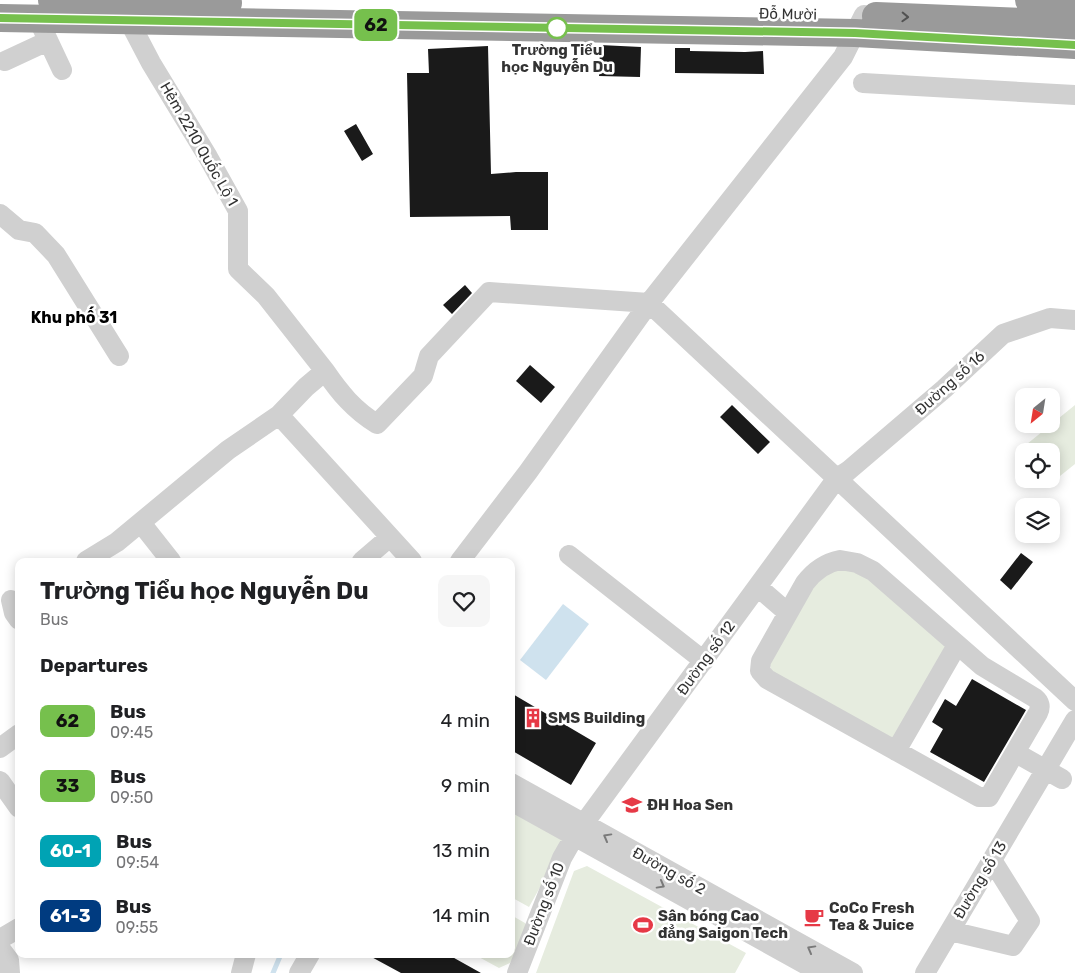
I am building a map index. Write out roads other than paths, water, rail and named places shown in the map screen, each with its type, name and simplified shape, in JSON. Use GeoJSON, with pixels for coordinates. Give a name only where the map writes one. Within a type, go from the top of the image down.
{"type":"FeatureCollection","features":[{"type":"Feature","properties":{"kind":"highway"},"geometry":{"type":"LineString","coordinates":[[1029,0],[1075,2]]}},
{"type":"Feature","properties":{"kind":"highway","name":"Đỗ Mười"},"geometry":{"type":"LineString","coordinates":[[0,18],[129,21],[1075,24]]}},
{"type":"Feature","properties":{"kind":"highway","name":"Đỗ Mười"},"geometry":{"type":"LineString","coordinates":[[46,20],[859,24],[1075,45]]}},
{"type":"Feature","properties":{"kind":"street"},"geometry":{"type":"LineString","coordinates":[[5,61],[46,20],[62,70]]}},
{"type":"Feature","properties":{"kind":"street","name":"Hẻm 2210 Quốc Lộ 1"},"geometry":{"type":"LineString","coordinates":[[129,21],[151,63],[208,157],[238,211],[238,269],[266,296],[339,390],[361,414],[377,424],[423,376],[429,356],[489,292],[649,303]]}},
{"type":"Feature","properties":{"kind":"street"},"geometry":{"type":"LineString","coordinates":[[462,558],[528,472],[649,303],[843,57],[859,24]]}},
{"type":"Feature","properties":{"kind":"street"},"geometry":{"type":"LineString","coordinates":[[863,83],[1075,95]]}},
{"type":"Feature","properties":{"kind":"street"},"geometry":{"type":"LineString","coordinates":[[0,214],[19,230],[35,233],[56,255],[119,356]]}},
{"type":"Feature","properties":{"kind":"street"},"geometry":{"type":"LineString","coordinates":[[649,303],[1075,701]]}},
{"type":"Feature","properties":{"kind":"street","name":"Đường số 16"},"geometry":{"type":"LineString","coordinates":[[837,478],[848,471],[937,396],[1004,334],[1050,318],[1075,320]]}},
{"type":"Feature","properties":{"kind":"street"},"geometry":{"type":"LineString","coordinates":[[91,558],[117,542],[228,450],[278,415],[325,371]]}},
{"type":"Feature","properties":{"kind":"street"},"geometry":{"type":"LineString","coordinates":[[278,415],[409,558]]}},
{"type":"Feature","properties":{"kind":"street","name":"Đường số 12"},"geometry":{"type":"LineString","coordinates":[[579,830],[837,478]]}},
{"type":"Feature","properties":{"kind":"street"},"geometry":{"type":"LineString","coordinates":[[141,523],[169,558]]}},
{"type":"Feature","properties":{"kind":"street"},"geometry":{"type":"LineString","coordinates":[[366,558],[390,537]]}},
{"type":"Feature","properties":{"kind":"street"},"geometry":{"type":"LineString","coordinates":[[569,555],[704,661]]}},
{"type":"Feature","properties":{"kind":"street"},"geometry":{"type":"LineString","coordinates":[[832,562],[857,562],[873,571],[982,666],[1035,698],[1040,705],[1038,713],[993,794],[985,798],[979,797],[767,679],[759,668],[761,661],[788,613],[801,588],[813,573],[832,562]]}},
{"type":"Feature","properties":{"kind":"street"},"geometry":{"type":"LineString","coordinates":[[758,587],[788,613]]}},
{"type":"Feature","properties":{"kind":"street"},"geometry":{"type":"LineString","coordinates":[[10,599],[15,614]]}},
{"type":"Feature","properties":{"kind":"street"},"geometry":{"type":"LineString","coordinates":[[896,751],[957,645]]}},
{"type":"Feature","properties":{"kind":"street","name":"Đường số 13"},"geometry":{"type":"LineString","coordinates":[[925,973],[1034,788],[1061,775],[1075,720]]}},
{"type":"Feature","properties":{"kind":"street"},"geometry":{"type":"LineString","coordinates":[[0,748],[15,737]]}},
{"type":"Feature","properties":{"kind":"street"},"geometry":{"type":"LineString","coordinates":[[1016,753],[1061,775]]}},
{"type":"Feature","properties":{"kind":"street"},"geometry":{"type":"LineString","coordinates":[[0,782],[15,803]]}},
{"type":"Feature","properties":{"kind":"street","name":"Đường số 2"},"geometry":{"type":"LineString","coordinates":[[515,786],[579,830],[727,913],[821,973]]}},
{"type":"Feature","properties":{"kind":"street","name":"Đường số 2"},"geometry":{"type":"LineString","coordinates":[[515,803],[579,830]]}},
{"type":"Feature","properties":{"kind":"street","name":"Đường số 10"},"geometry":{"type":"LineString","coordinates":[[517,973],[562,858],[579,830]]}},
{"type":"Feature","properties":{"kind":"street"},"geometry":{"type":"LineString","coordinates":[[950,931],[1013,946],[1030,921],[992,860]]}},
{"type":"Feature","properties":{"kind":"street","name":"Đường số 2"},"geometry":{"type":"LineString","coordinates":[[727,913],[853,973]]}},
{"type":"Feature","properties":{"kind":"street"},"geometry":{"type":"LineString","coordinates":[[0,939],[15,930]]}},
{"type":"Feature","properties":{"kind":"street"},"geometry":{"type":"LineString","coordinates":[[0,948],[9,960],[10,973]]}},
{"type":"Feature","properties":{"kind":"street"},"geometry":{"type":"LineString","coordinates":[[241,973],[245,958]]}},
{"type":"Feature","properties":{"kind":"street"},"geometry":{"type":"LineString","coordinates":[[299,973],[308,958]]}},
{"type":"Feature","properties":{"kind":"water"},"geometry":{"type":"Polygon","coordinates":[[[563,604],[589,624],[546,680],[520,660],[563,604]]]}},
{"type":"Feature","properties":{"kind":"waterway"},"geometry":{"type":"LineString","coordinates":[[273,973],[279,958]]}},
{"type":"Feature","properties":{"kind":"place","name":"Trường Tiểu học Nguyễn Du"},"geometry":{"type":"Point","coordinates":[557,28]}},
{"type":"Feature","properties":{"kind":"place","name":"SMS Building"},"geometry":{"type":"Point","coordinates":[533,718]}},
{"type":"Feature","properties":{"kind":"place","name":"ĐH Hoa Sen"},"geometry":{"type":"Point","coordinates":[632,805]}},
{"type":"Feature","properties":{"kind":"place","name":"CoCo Fresh Tea & Juice"},"geometry":{"type":"Point","coordinates":[814,917]}},
{"type":"Feature","properties":{"kind":"place","name":"Sân bóng Cao đẳng Saigon Tech"},"geometry":{"type":"Point","coordinates":[643,925]}},
{"type":"Feature","properties":{"kind":"district","name":"Khu phố 31"},"geometry":{"type":"Point","coordinates":[74,317]}}]}
